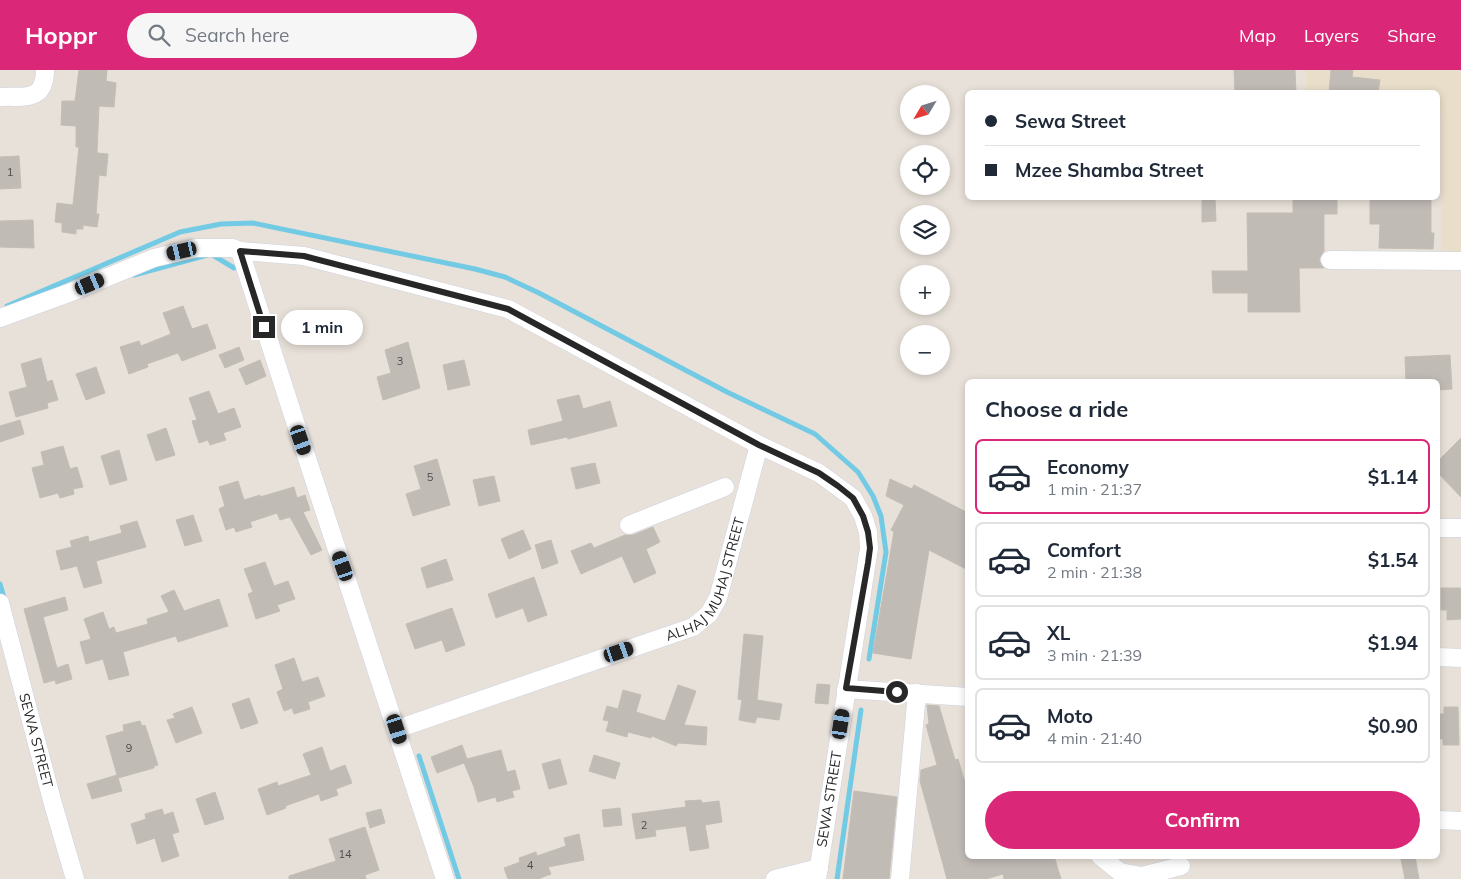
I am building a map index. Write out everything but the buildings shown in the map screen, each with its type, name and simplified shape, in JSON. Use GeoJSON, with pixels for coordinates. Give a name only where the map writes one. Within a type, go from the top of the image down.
{"type":"FeatureCollection","features":[{"type":"Feature","properties":{"kind":"street"},"geometry":{"type":"LineString","coordinates":[[0,97],[30,95],[39,91],[45,82],[45,70]]}},
{"type":"Feature","properties":{"kind":"street","name":"SEWA STREET"},"geometry":{"type":"LineString","coordinates":[[0,318],[74,291],[154,258],[196,248],[233,248],[240,251],[304,256],[508,309],[759,445],[819,473],[853,498],[863,516],[870,548],[846,688],[818,874]]}},
{"type":"Feature","properties":{"kind":"street"},"geometry":{"type":"LineString","coordinates":[[240,251],[446,879]]}},
{"type":"Feature","properties":{"kind":"street"},"geometry":{"type":"LineString","coordinates":[[1330,260],[1461,262]]}},
{"type":"Feature","properties":{"kind":"street","name":"ALHAJ MUHAJ STREET"},"geometry":{"type":"LineString","coordinates":[[397,729],[693,627],[709,614],[718,598],[759,445]]}},
{"type":"Feature","properties":{"kind":"street"},"geometry":{"type":"LineString","coordinates":[[629,525],[725,487]]}},
{"type":"Feature","properties":{"kind":"street"},"geometry":{"type":"LineString","coordinates":[[1440,528],[1461,528]]}},
{"type":"Feature","properties":{"kind":"street","name":"SEWA STREET"},"geometry":{"type":"LineString","coordinates":[[0,603],[53,804],[75,879]]}},
{"type":"Feature","properties":{"kind":"street"},"geometry":{"type":"LineString","coordinates":[[1440,657],[1461,658]]}},
{"type":"Feature","properties":{"kind":"street"},"geometry":{"type":"LineString","coordinates":[[846,688],[965,697]]}},
{"type":"Feature","properties":{"kind":"street"},"geometry":{"type":"LineString","coordinates":[[900,879],[917,693]]}},
{"type":"Feature","properties":{"kind":"street"},"geometry":{"type":"LineString","coordinates":[[1440,820],[1461,821]]}},
{"type":"Feature","properties":{"kind":"street"},"geometry":{"type":"LineString","coordinates":[[1104,859],[1120,872],[1142,876],[1182,867]]}},
{"type":"Feature","properties":{"kind":"street"},"geometry":{"type":"LineString","coordinates":[[774,879],[818,874]]}},
{"type":"Feature","properties":{"kind":"shaded area"},"geometry":{"type":"Polygon","coordinates":[[[1306,70],[1461,70],[1461,252],[1441,252],[1440,90],[1306,90],[1306,70]]]}},
{"type":"Feature","properties":{"kind":"waterway"},"geometry":{"type":"LineString","coordinates":[[7,306],[180,232],[221,224],[253,223],[475,269],[505,277],[727,392],[815,434],[858,472],[873,496],[881,516],[886,552],[869,659]]}},
{"type":"Feature","properties":{"kind":"waterway"},"geometry":{"type":"LineString","coordinates":[[134,275],[211,254],[234,268]]}},
{"type":"Feature","properties":{"kind":"waterway"},"geometry":{"type":"LineString","coordinates":[[0,584],[5,601]]}},
{"type":"Feature","properties":{"kind":"waterway"},"geometry":{"type":"LineString","coordinates":[[837,879],[861,710]]}},
{"type":"Feature","properties":{"kind":"waterway"},"geometry":{"type":"LineString","coordinates":[[419,756],[459,879]]}},
{"type":"Feature","properties":{"kind":"route"},"geometry":{"type":"LineString","coordinates":[[264,327],[240,251],[304,256],[508,309],[759,445],[819,473],[853,498],[863,516],[868,532],[870,548],[868,563],[846,688],[897,692]]}}]}
